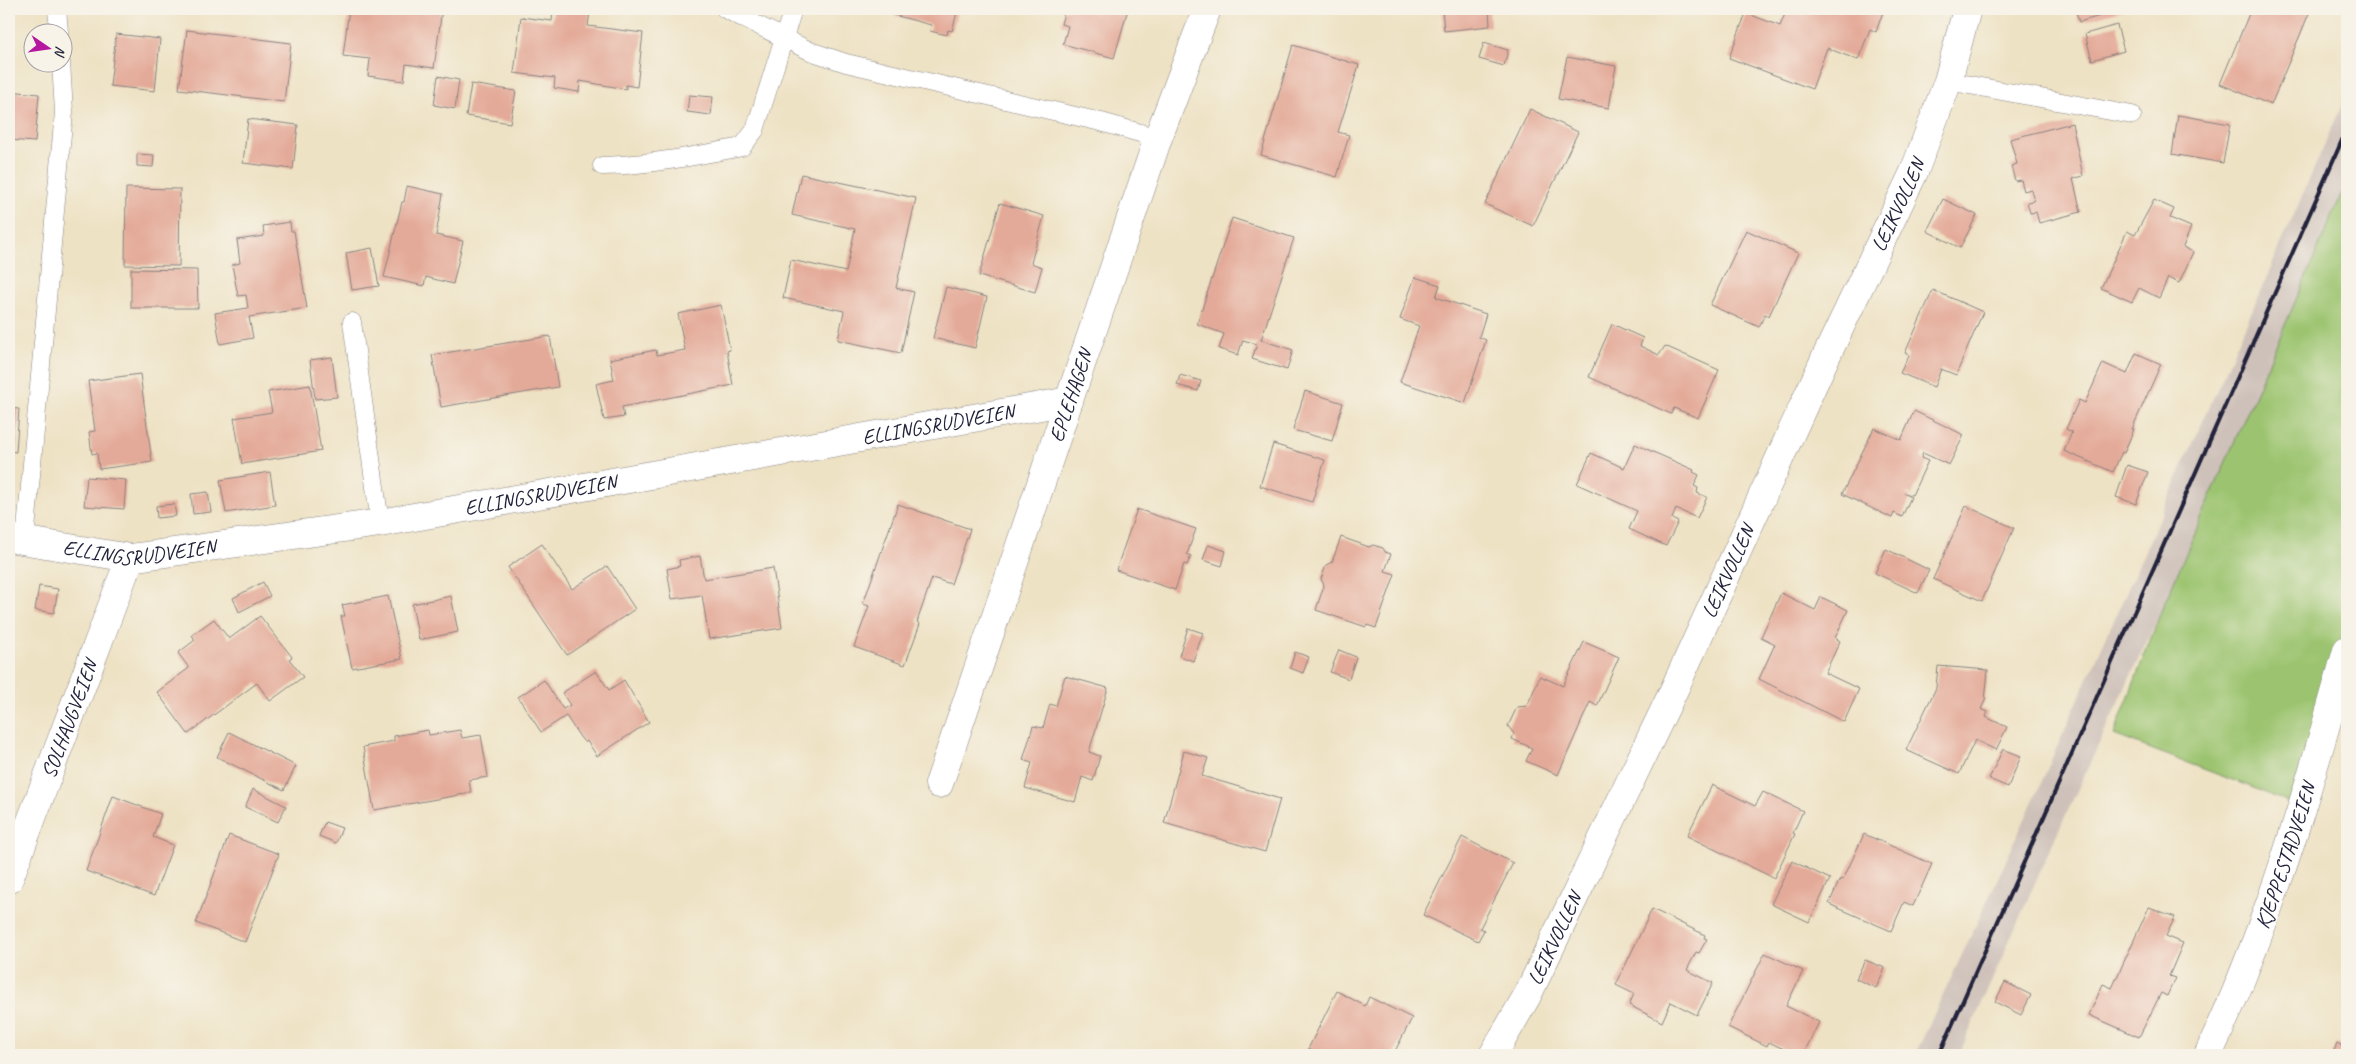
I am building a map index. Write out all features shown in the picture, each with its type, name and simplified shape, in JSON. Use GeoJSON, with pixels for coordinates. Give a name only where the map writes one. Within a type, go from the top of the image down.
{"type":"FeatureCollection","features":[{"type":"Feature","properties":{"kind":"street","name":"EPLEHAGEN"},"geometry":{"type":"LineString","coordinates":[[939,784],[1158,138],[1207,9]]}},
{"type":"Feature","properties":{"kind":"street","name":"LEIKVOLLEN"},"geometry":{"type":"LineString","coordinates":[[1493,1055],[1526,996],[1674,692],[1823,363],[1914,172],[1948,81],[1967,9]]}},
{"type":"Feature","properties":{"kind":"street","name":"ELLINGSRUDVEIEN"},"geometry":{"type":"LineString","coordinates":[[17,539],[130,558],[380,523],[1069,401]]}},
{"type":"Feature","properties":{"kind":"street","name":"SOLHAUGVEIEN"},"geometry":{"type":"LineString","coordinates":[[9,879],[130,558]]}},
{"type":"Feature","properties":{"kind":"street","name":"KJEPPESTADVEIEN"},"geometry":{"type":"LineString","coordinates":[[2208,1055],[2232,1005],[2280,876],[2325,731],[2347,650]]}},
{"type":"Feature","properties":{"kind":"lane"},"geometry":{"type":"LineString","coordinates":[[57,9],[58,22]]}},
{"type":"Feature","properties":{"kind":"lane"},"geometry":{"type":"LineString","coordinates":[[724,9],[810,51],[846,63],[1101,122],[1158,138]]}},
{"type":"Feature","properties":{"kind":"lane"},"geometry":{"type":"LineString","coordinates":[[602,166],[630,165],[687,158],[742,147],[755,130],[793,9]]}},
{"type":"Feature","properties":{"kind":"lane"},"geometry":{"type":"LineString","coordinates":[[17,539],[64,112],[62,72]]}},
{"type":"Feature","properties":{"kind":"lane"},"geometry":{"type":"LineString","coordinates":[[1948,81],[2132,115]]}},
{"type":"Feature","properties":{"kind":"lane"},"geometry":{"type":"LineString","coordinates":[[352,322],[380,523]]}},
{"type":"Feature","properties":{"kind":"shaded area"},"geometry":{"type":"Polygon","coordinates":[[[2347,93],[2347,182],[2162,609],[2049,851],[1959,1055],[1915,1055],[2011,850],[2241,336],[2347,93]]]}},
{"type":"Feature","properties":{"kind":"green space"},"geometry":{"type":"Polygon","coordinates":[[[2347,182],[2347,650],[2301,809],[2264,792],[2114,735],[2162,609],[2347,182]]]}},
{"type":"Feature","properties":{"kind":"building"},"geometry":{"type":"Polygon","coordinates":[[[349,9],[442,9],[434,68],[406,64],[404,81],[368,76],[370,59],[343,56],[349,9]]]}},
{"type":"Feature","properties":{"kind":"building"},"geometry":{"type":"Polygon","coordinates":[[[553,9],[590,12],[588,26],[643,33],[637,87],[626,85],[626,89],[580,81],[579,92],[554,88],[555,78],[514,73],[521,17],[552,21],[553,9]]]}},
{"type":"Feature","properties":{"kind":"building"},"geometry":{"type":"Polygon","coordinates":[[[896,9],[958,9],[952,31],[948,30],[947,35],[930,31],[931,25],[894,15],[896,9]]]}},
{"type":"Feature","properties":{"kind":"building"},"geometry":{"type":"Polygon","coordinates":[[[1065,9],[1128,9],[1114,58],[1063,44],[1068,26],[1061,24],[1065,9]]]}},
{"type":"Feature","properties":{"kind":"building"},"geometry":{"type":"Polygon","coordinates":[[[1442,9],[1489,9],[1490,26],[1444,31],[1442,9]]]}},
{"type":"Feature","properties":{"kind":"building"},"geometry":{"type":"Polygon","coordinates":[[[1787,9],[1884,9],[1876,32],[1870,29],[1858,60],[1827,48],[1812,89],[1729,58],[1746,13],[1780,26],[1787,9]]]}},
{"type":"Feature","properties":{"kind":"building"},"geometry":{"type":"Polygon","coordinates":[[[2075,9],[2125,9],[2079,22],[2075,9]]]}},
{"type":"Feature","properties":{"kind":"building"},"geometry":{"type":"Polygon","coordinates":[[[2251,9],[2305,9],[2310,11],[2271,105],[2220,84],[2251,9]]]}},
{"type":"Feature","properties":{"kind":"building"},"geometry":{"type":"Polygon","coordinates":[[[2117,25],[2124,51],[2092,60],[2085,34],[2117,25]]]}},
{"type":"Feature","properties":{"kind":"building"},"geometry":{"type":"Polygon","coordinates":[[[187,30],[291,43],[284,102],[179,89],[187,30]]]}},
{"type":"Feature","properties":{"kind":"building"},"geometry":{"type":"Polygon","coordinates":[[[116,34],[160,39],[155,91],[110,86],[116,34]]]}},
{"type":"Feature","properties":{"kind":"building"},"geometry":{"type":"Polygon","coordinates":[[[1484,43],[1508,50],[1504,66],[1479,59],[1484,43]]]}},
{"type":"Feature","properties":{"kind":"building"},"geometry":{"type":"Polygon","coordinates":[[[1293,45],[1359,65],[1338,132],[1349,135],[1337,177],[1261,155],[1293,45]]]}},
{"type":"Feature","properties":{"kind":"building"},"geometry":{"type":"Polygon","coordinates":[[[1567,57],[1616,66],[1609,108],[1558,99],[1567,57]]]}},
{"type":"Feature","properties":{"kind":"building"},"geometry":{"type":"Polygon","coordinates":[[[438,76],[459,80],[455,109],[434,105],[438,76]]]}},
{"type":"Feature","properties":{"kind":"building"},"geometry":{"type":"Polygon","coordinates":[[[471,84],[516,91],[510,123],[466,116],[471,84]]]}},
{"type":"Feature","properties":{"kind":"building"},"geometry":{"type":"Polygon","coordinates":[[[9,91],[39,94],[35,142],[9,140],[9,91]]]}},
{"type":"Feature","properties":{"kind":"building"},"geometry":{"type":"Polygon","coordinates":[[[689,95],[713,97],[711,115],[687,112],[689,95]]]}},
{"type":"Feature","properties":{"kind":"building"},"geometry":{"type":"Polygon","coordinates":[[[1530,109],[1578,132],[1533,226],[1485,204],[1530,109]]]}},
{"type":"Feature","properties":{"kind":"building"},"geometry":{"type":"Polygon","coordinates":[[[2178,115],[2230,124],[2223,163],[2172,154],[2178,115]]]}},
{"type":"Feature","properties":{"kind":"building"},"geometry":{"type":"Polygon","coordinates":[[[248,119],[298,125],[293,169],[243,163],[248,119]]]}},
{"type":"Feature","properties":{"kind":"building"},"geometry":{"type":"Polygon","coordinates":[[[2072,123],[2083,176],[2073,179],[2081,212],[2039,223],[2036,212],[2030,213],[2027,202],[2034,201],[2031,189],[2024,191],[2021,180],[2015,181],[2011,166],[2017,164],[2010,139],[2072,123]]]}},
{"type":"Feature","properties":{"kind":"building"},"geometry":{"type":"Polygon","coordinates":[[[137,154],[154,155],[153,167],[137,166],[137,154]]]}},
{"type":"Feature","properties":{"kind":"building"},"geometry":{"type":"Polygon","coordinates":[[[801,174],[916,198],[896,288],[914,292],[901,353],[838,340],[844,311],[783,298],[791,260],[846,272],[855,229],[792,215],[801,174]]]}},
{"type":"Feature","properties":{"kind":"building"},"geometry":{"type":"Polygon","coordinates":[[[407,186],[443,194],[436,235],[463,241],[453,284],[426,277],[424,286],[384,277],[407,186]]]}},
{"type":"Feature","properties":{"kind":"building"},"geometry":{"type":"Polygon","coordinates":[[[126,188],[180,189],[179,266],[125,265],[126,188]]]}},
{"type":"Feature","properties":{"kind":"building"},"geometry":{"type":"Polygon","coordinates":[[[1943,199],[1977,215],[1960,248],[1927,231],[1943,199]]]}},
{"type":"Feature","properties":{"kind":"building"},"geometry":{"type":"Polygon","coordinates":[[[2154,200],[2174,209],[2170,218],[2191,227],[2183,247],[2193,252],[2179,283],[2168,278],[2159,298],[2139,288],[2132,302],[2101,288],[2127,231],[2135,235],[2154,200]]]}},
{"type":"Feature","properties":{"kind":"building"},"geometry":{"type":"Polygon","coordinates":[[[1000,203],[1044,216],[1031,263],[1042,267],[1035,292],[979,276],[1000,203]]]}},
{"type":"Feature","properties":{"kind":"building"},"geometry":{"type":"Polygon","coordinates":[[[1232,218],[1294,238],[1261,340],[1293,350],[1287,370],[1252,359],[1257,344],[1243,340],[1238,355],[1219,349],[1224,334],[1197,324],[1232,218]]]}},
{"type":"Feature","properties":{"kind":"building"},"geometry":{"type":"Polygon","coordinates":[[[290,222],[291,231],[294,231],[307,308],[249,317],[253,338],[220,344],[215,313],[248,308],[246,295],[238,296],[232,265],[240,263],[237,240],[264,236],[263,226],[290,222]]]}},
{"type":"Feature","properties":{"kind":"building"},"geometry":{"type":"Polygon","coordinates":[[[1746,230],[1798,253],[1769,316],[1765,314],[1759,327],[1710,305],[1746,230]]]}},
{"type":"Feature","properties":{"kind":"building"},"geometry":{"type":"Polygon","coordinates":[[[372,248],[379,286],[352,290],[346,253],[372,248]]]}},
{"type":"Feature","properties":{"kind":"building"},"geometry":{"type":"Polygon","coordinates":[[[131,269],[197,270],[198,308],[131,308],[131,269]]]}},
{"type":"Feature","properties":{"kind":"building"},"geometry":{"type":"Polygon","coordinates":[[[1415,277],[1440,285],[1436,297],[1486,314],[1479,337],[1486,340],[1465,403],[1400,382],[1419,326],[1400,319],[1415,277]]]}},
{"type":"Feature","properties":{"kind":"building"},"geometry":{"type":"Polygon","coordinates":[[[946,287],[987,297],[975,348],[933,338],[946,287]]]}},
{"type":"Feature","properties":{"kind":"building"},"geometry":{"type":"Polygon","coordinates":[[[1933,290],[1983,312],[1956,375],[1941,369],[1934,387],[1900,373],[1909,355],[1905,353],[1933,290]]]}},
{"type":"Feature","properties":{"kind":"building"},"geometry":{"type":"Polygon","coordinates":[[[721,305],[730,350],[727,351],[733,385],[622,407],[624,417],[604,420],[596,384],[614,380],[610,359],[656,350],[657,355],[685,350],[678,314],[721,305]]]}},
{"type":"Feature","properties":{"kind":"building"},"geometry":{"type":"Polygon","coordinates":[[[1612,324],[1643,338],[1640,346],[1659,355],[1665,346],[1719,370],[1698,418],[1674,408],[1671,414],[1589,377],[1612,324]]]}},
{"type":"Feature","properties":{"kind":"building"},"geometry":{"type":"Polygon","coordinates":[[[550,336],[558,387],[441,407],[432,355],[550,336]]]}},
{"type":"Feature","properties":{"kind":"building"},"geometry":{"type":"Polygon","coordinates":[[[2136,353],[2161,364],[2132,429],[2134,429],[2124,453],[2122,452],[2113,472],[2064,451],[2072,432],[2066,429],[2079,400],[2085,403],[2103,363],[2127,374],[2136,353]]]}},
{"type":"Feature","properties":{"kind":"building"},"geometry":{"type":"Polygon","coordinates":[[[332,357],[337,397],[315,399],[310,360],[332,357]]]}},
{"type":"Feature","properties":{"kind":"building"},"geometry":{"type":"Polygon","coordinates":[[[140,374],[152,462],[99,469],[97,453],[92,454],[89,432],[95,431],[88,381],[140,374]]]}},
{"type":"Feature","properties":{"kind":"building"},"geometry":{"type":"Polygon","coordinates":[[[1180,375],[1201,381],[1198,391],[1177,385],[1180,375]]]}},
{"type":"Feature","properties":{"kind":"building"},"geometry":{"type":"Polygon","coordinates":[[[310,385],[321,451],[242,464],[234,418],[272,412],[268,392],[310,385]]]}},
{"type":"Feature","properties":{"kind":"building"},"geometry":{"type":"Polygon","coordinates":[[[1305,391],[1343,403],[1332,441],[1293,430],[1305,391]]]}},
{"type":"Feature","properties":{"kind":"building"},"geometry":{"type":"Polygon","coordinates":[[[9,408],[19,409],[16,452],[9,451],[9,408]]]}},
{"type":"Feature","properties":{"kind":"building"},"geometry":{"type":"Polygon","coordinates":[[[1914,411],[1964,435],[1949,465],[1923,453],[1921,458],[1928,461],[1912,495],[1904,493],[1911,497],[1902,517],[1894,513],[1892,518],[1842,494],[1874,428],[1901,440],[1914,411]]]}},
{"type":"Feature","properties":{"kind":"building"},"geometry":{"type":"Polygon","coordinates":[[[1273,444],[1325,460],[1312,502],[1260,486],[1273,444]]]}},
{"type":"Feature","properties":{"kind":"building"},"geometry":{"type":"Polygon","coordinates":[[[1635,444],[1694,470],[1693,472],[1699,475],[1694,486],[1698,488],[1697,493],[1707,497],[1697,518],[1676,509],[1672,519],[1678,522],[1666,546],[1629,529],[1637,511],[1577,484],[1591,453],[1624,468],[1635,444]]]}},
{"type":"Feature","properties":{"kind":"building"},"geometry":{"type":"Polygon","coordinates":[[[2127,465],[2148,472],[2136,504],[2116,497],[2127,465]]]}},
{"type":"Feature","properties":{"kind":"building"},"geometry":{"type":"Polygon","coordinates":[[[270,472],[275,505],[226,513],[220,480],[270,472]]]}},
{"type":"Feature","properties":{"kind":"building"},"geometry":{"type":"Polygon","coordinates":[[[87,477],[126,480],[124,509],[84,506],[87,477]]]}},
{"type":"Feature","properties":{"kind":"building"},"geometry":{"type":"Polygon","coordinates":[[[208,492],[211,512],[193,514],[191,494],[208,492]]]}},
{"type":"Feature","properties":{"kind":"building"},"geometry":{"type":"Polygon","coordinates":[[[174,504],[176,516],[157,518],[156,506],[174,504]]]}},
{"type":"Feature","properties":{"kind":"building"},"geometry":{"type":"Polygon","coordinates":[[[898,504],[970,529],[951,584],[932,578],[917,622],[920,624],[905,665],[854,647],[869,606],[863,604],[898,504]]]}},
{"type":"Feature","properties":{"kind":"building"},"geometry":{"type":"Polygon","coordinates":[[[1966,506],[2014,528],[1982,601],[1933,579],[1966,506]]]}},
{"type":"Feature","properties":{"kind":"building"},"geometry":{"type":"Polygon","coordinates":[[[1137,509],[1196,529],[1187,554],[1191,556],[1187,565],[1184,564],[1175,590],[1116,570],[1137,509]]]}},
{"type":"Feature","properties":{"kind":"building"},"geometry":{"type":"Polygon","coordinates":[[[1341,537],[1369,547],[1373,545],[1383,548],[1385,552],[1391,554],[1385,571],[1395,574],[1376,628],[1367,625],[1366,627],[1316,610],[1324,585],[1321,579],[1326,565],[1332,562],[1341,537]]]}},
{"type":"Feature","properties":{"kind":"building"},"geometry":{"type":"Polygon","coordinates":[[[542,544],[572,589],[607,566],[635,609],[567,655],[508,567],[542,544]]]}},
{"type":"Feature","properties":{"kind":"building"},"geometry":{"type":"Polygon","coordinates":[[[1208,545],[1226,551],[1222,566],[1203,560],[1208,545]]]}},
{"type":"Feature","properties":{"kind":"building"},"geometry":{"type":"Polygon","coordinates":[[[1886,549],[1929,570],[1918,593],[1875,573],[1886,549]]]}},
{"type":"Feature","properties":{"kind":"building"},"geometry":{"type":"Polygon","coordinates":[[[700,556],[704,579],[773,568],[782,628],[709,639],[702,595],[672,599],[667,569],[680,566],[679,560],[700,556]]]}},
{"type":"Feature","properties":{"kind":"building"},"geometry":{"type":"Polygon","coordinates":[[[263,582],[270,596],[239,612],[233,598],[263,582]]]}},
{"type":"Feature","properties":{"kind":"building"},"geometry":{"type":"Polygon","coordinates":[[[39,586],[58,589],[54,613],[35,610],[39,586]]]}},
{"type":"Feature","properties":{"kind":"building"},"geometry":{"type":"Polygon","coordinates":[[[1781,593],[1815,610],[1821,597],[1848,610],[1835,638],[1840,641],[1825,673],[1859,689],[1844,722],[1759,679],[1775,644],[1761,637],[1781,593]]]}},
{"type":"Feature","properties":{"kind":"building"},"geometry":{"type":"Polygon","coordinates":[[[388,596],[402,659],[352,668],[341,616],[345,616],[342,605],[388,596]]]}},
{"type":"Feature","properties":{"kind":"building"},"geometry":{"type":"Polygon","coordinates":[[[451,596],[458,632],[419,640],[412,604],[451,596]]]}},
{"type":"Feature","properties":{"kind":"building"},"geometry":{"type":"Polygon","coordinates":[[[260,616],[292,657],[289,659],[303,677],[270,701],[257,683],[188,734],[157,692],[189,668],[178,653],[195,640],[192,635],[214,619],[229,639],[260,616]]]}},
{"type":"Feature","properties":{"kind":"building"},"geometry":{"type":"Polygon","coordinates":[[[1188,628],[1203,633],[1193,661],[1179,656],[1188,628]]]}},
{"type":"Feature","properties":{"kind":"building"},"geometry":{"type":"Polygon","coordinates":[[[1584,642],[1619,657],[1597,706],[1590,702],[1558,775],[1526,761],[1532,748],[1512,739],[1514,734],[1508,726],[1517,707],[1527,706],[1540,676],[1563,686],[1584,642]]]}},
{"type":"Feature","properties":{"kind":"building"},"geometry":{"type":"Polygon","coordinates":[[[1339,650],[1356,657],[1349,679],[1330,672],[1339,650]]]}},
{"type":"Feature","properties":{"kind":"building"},"geometry":{"type":"Polygon","coordinates":[[[1295,652],[1309,657],[1303,673],[1290,668],[1295,652]]]}},
{"type":"Feature","properties":{"kind":"building"},"geometry":{"type":"Polygon","coordinates":[[[1938,666],[1988,670],[1985,701],[1981,709],[1988,712],[1986,717],[2007,727],[1996,750],[1975,740],[1959,774],[1906,750],[1936,688],[1938,666]]]}},
{"type":"Feature","properties":{"kind":"building"},"geometry":{"type":"Polygon","coordinates":[[[596,671],[609,690],[624,680],[649,722],[597,756],[587,741],[585,743],[580,737],[566,716],[541,732],[518,697],[544,680],[563,709],[570,705],[562,693],[596,671]]]}},
{"type":"Feature","properties":{"kind":"building"},"geometry":{"type":"Polygon","coordinates":[[[1065,676],[1108,688],[1089,752],[1100,756],[1093,781],[1082,777],[1075,802],[1025,788],[1032,763],[1023,760],[1033,726],[1043,728],[1050,704],[1056,706],[1065,676]]]}},
{"type":"Feature","properties":{"kind":"building"},"geometry":{"type":"Polygon","coordinates":[[[428,730],[429,735],[460,730],[462,738],[481,735],[488,777],[469,780],[471,793],[374,810],[363,747],[394,741],[394,736],[428,730]]]}},
{"type":"Feature","properties":{"kind":"building"},"geometry":{"type":"Polygon","coordinates":[[[229,732],[296,766],[284,790],[217,757],[229,732]]]}},
{"type":"Feature","properties":{"kind":"building"},"geometry":{"type":"Polygon","coordinates":[[[2003,749],[2021,756],[2008,787],[1989,779],[2003,749]]]}},
{"type":"Feature","properties":{"kind":"building"},"geometry":{"type":"Polygon","coordinates":[[[1184,751],[1208,758],[1202,776],[1280,799],[1265,852],[1164,823],[1184,751]]]}},
{"type":"Feature","properties":{"kind":"building"},"geometry":{"type":"Polygon","coordinates":[[[1712,785],[1755,806],[1763,792],[1803,811],[1793,833],[1795,834],[1774,878],[1687,836],[1712,785]]]}},
{"type":"Feature","properties":{"kind":"building"},"geometry":{"type":"Polygon","coordinates":[[[253,789],[286,806],[278,822],[245,807],[253,789]]]}},
{"type":"Feature","properties":{"kind":"building"},"geometry":{"type":"Polygon","coordinates":[[[113,796],[161,814],[153,837],[173,845],[154,896],[86,871],[113,796]]]}},
{"type":"Feature","properties":{"kind":"building"},"geometry":{"type":"Polygon","coordinates":[[[325,822],[342,828],[336,843],[319,836],[325,822]]]}},
{"type":"Feature","properties":{"kind":"building"},"geometry":{"type":"Polygon","coordinates":[[[1864,834],[1932,864],[1913,906],[1904,902],[1891,931],[1829,904],[1840,879],[1843,880],[1864,834]]]}},
{"type":"Feature","properties":{"kind":"building"},"geometry":{"type":"Polygon","coordinates":[[[229,835],[279,854],[245,942],[196,923],[229,835]]]}},
{"type":"Feature","properties":{"kind":"building"},"geometry":{"type":"Polygon","coordinates":[[[1462,837],[1513,863],[1480,928],[1484,930],[1478,941],[1423,915],[1462,837]]]}},
{"type":"Feature","properties":{"kind":"building"},"geometry":{"type":"Polygon","coordinates":[[[1792,861],[1830,879],[1809,922],[1771,904],[1792,861]]]}},
{"type":"Feature","properties":{"kind":"building"},"geometry":{"type":"Polygon","coordinates":[[[2149,907],[2175,917],[2166,936],[2183,943],[2169,976],[2175,978],[2167,996],[2161,993],[2139,1037],[2089,1015],[2103,984],[2112,988],[2149,907]]]}},
{"type":"Feature","properties":{"kind":"building"},"geometry":{"type":"Polygon","coordinates":[[[1652,909],[1705,935],[1704,938],[1707,939],[1699,953],[1696,952],[1687,970],[1713,983],[1697,1015],[1671,1002],[1662,1022],[1629,1005],[1634,994],[1616,985],[1652,909]]]}},
{"type":"Feature","properties":{"kind":"building"},"geometry":{"type":"Polygon","coordinates":[[[1765,953],[1803,971],[1786,1006],[1819,1022],[1803,1055],[1796,1055],[1769,1042],[1767,1046],[1728,1027],[1765,953]]]}},
{"type":"Feature","properties":{"kind":"building"},"geometry":{"type":"Polygon","coordinates":[[[1865,960],[1885,968],[1876,988],[1856,979],[1865,960]]]}},
{"type":"Feature","properties":{"kind":"building"},"geometry":{"type":"Polygon","coordinates":[[[2005,982],[2031,995],[2021,1015],[1995,1002],[2005,982]]]}},
{"type":"Feature","properties":{"kind":"building"},"geometry":{"type":"Polygon","coordinates":[[[1337,991],[1365,1006],[1369,997],[1412,1018],[1393,1055],[1321,1055],[1308,1049],[1337,991]]]}},
{"type":"Feature","properties":{"kind":"building"},"geometry":{"type":"Polygon","coordinates":[[[2337,1044],[2347,1049],[2347,1055],[2332,1055],[2337,1044]]]}},
{"type":"Feature","properties":{"kind":"railway"},"geometry":{"type":"LineString","coordinates":[[1939,1055],[2347,129]]}}]}
